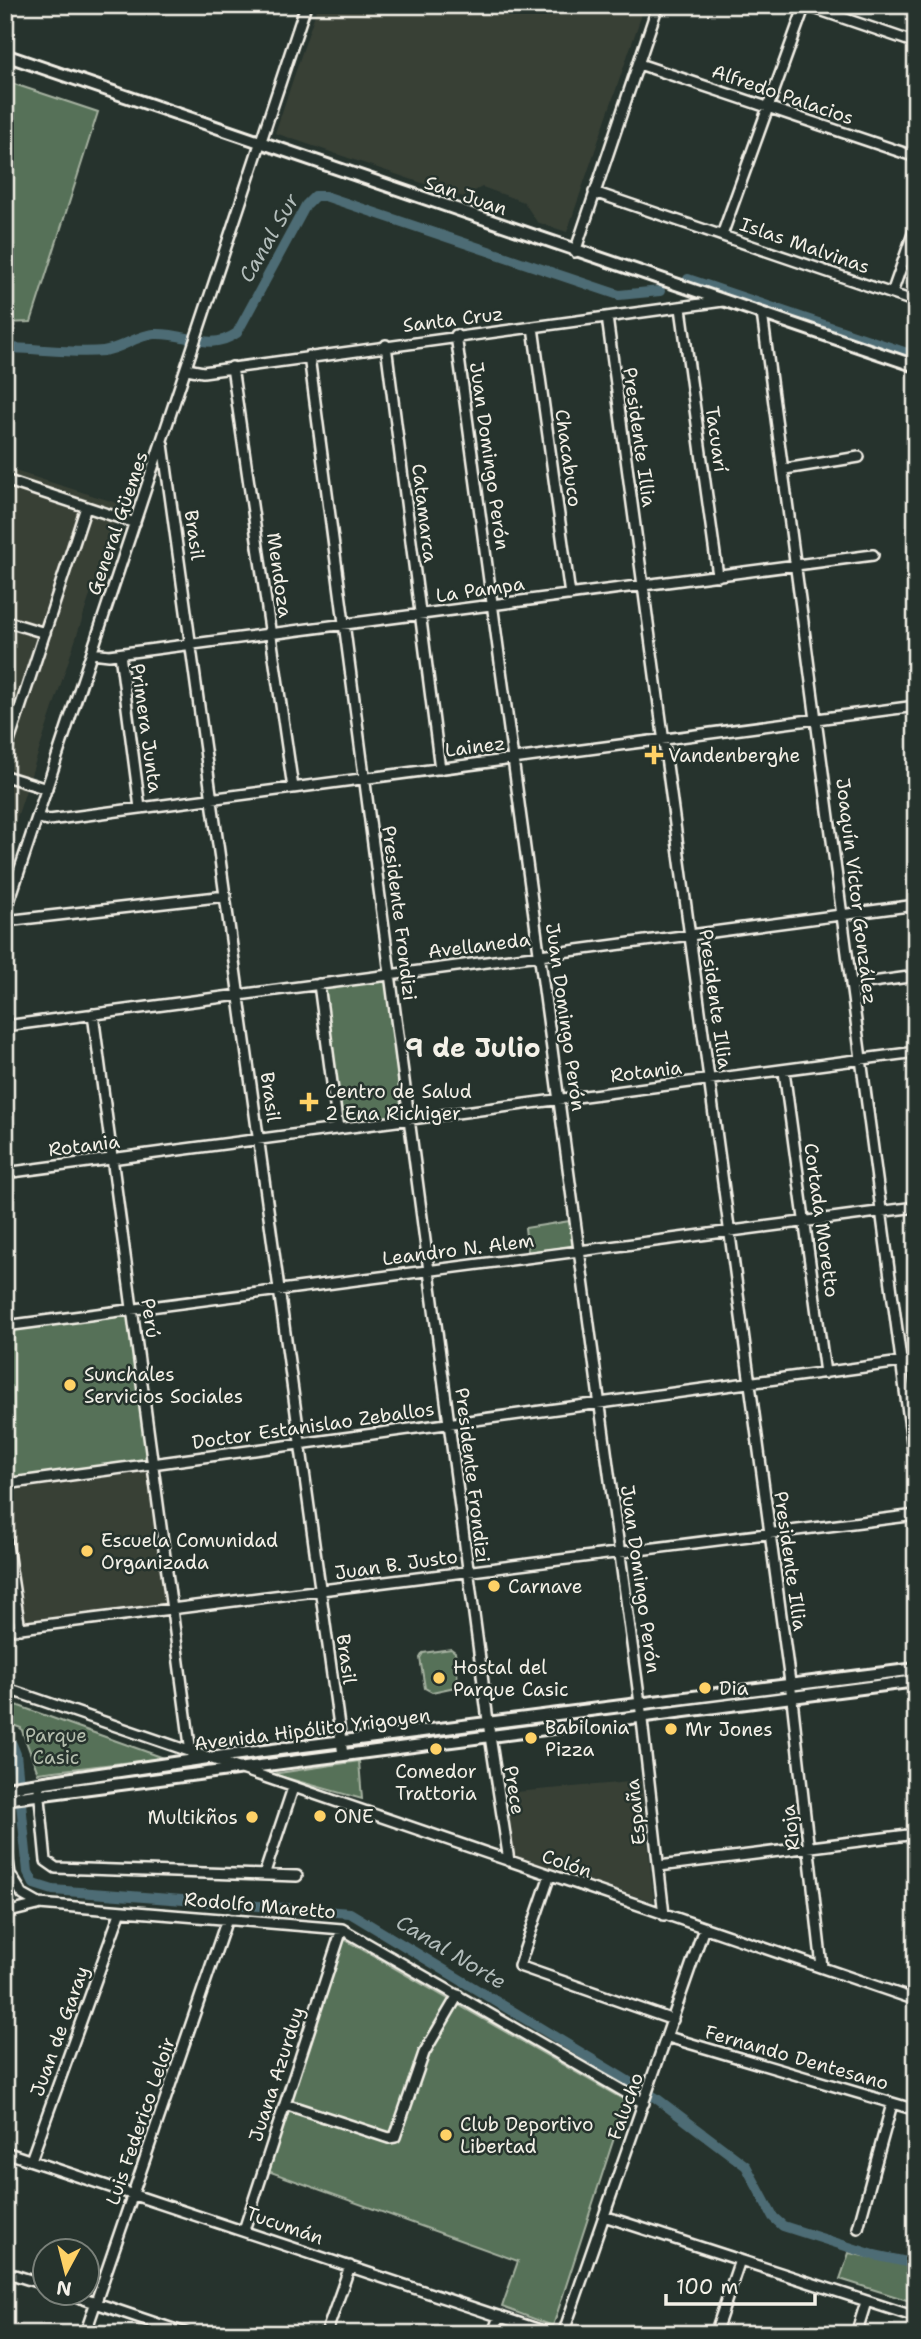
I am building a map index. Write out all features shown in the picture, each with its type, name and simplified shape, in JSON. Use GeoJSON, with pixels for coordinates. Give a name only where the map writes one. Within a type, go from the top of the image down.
{"type":"FeatureCollection","features":[{"type":"Feature","properties":{"kind":"street","name":"General Güemes"},"geometry":{"type":"LineString","coordinates":[[5,914],[8,895],[38,818],[201,327],[258,142],[306,5]]}},
{"type":"Feature","properties":{"kind":"street"},"geometry":{"type":"LineString","coordinates":[[576,252],[658,5]]}},
{"type":"Feature","properties":{"kind":"street"},"geometry":{"type":"LineString","coordinates":[[722,235],[805,5],[916,43]]}},
{"type":"Feature","properties":{"kind":"street","name":"San Juan"},"geometry":{"type":"LineString","coordinates":[[5,55],[916,366]]}},
{"type":"Feature","properties":{"kind":"street","name":"Alfredo Palacios"},"geometry":{"type":"LineString","coordinates":[[639,64],[916,158]]}},
{"type":"Feature","properties":{"kind":"street","name":"Islas Malvinas"},"geometry":{"type":"LineString","coordinates":[[594,192],[916,302]]}},
{"type":"Feature","properties":{"kind":"street"},"geometry":{"type":"LineString","coordinates":[[892,293],[916,225]]}},
{"type":"Feature","properties":{"kind":"street","name":"Santa Cruz"},"geometry":{"type":"LineString","coordinates":[[187,369],[203,372],[456,335],[724,301]]}},
{"type":"Feature","properties":{"kind":"street","name":"Tacuarí"},"geometry":{"type":"LineString","coordinates":[[681,308],[718,576]]}},
{"type":"Feature","properties":{"kind":"street","name":"Joaquín Víctor González"},"geometry":{"type":"LineString","coordinates":[[762,313],[785,469],[916,1473]]}},
{"type":"Feature","properties":{"kind":"street","name":"Presidente Illia"},"geometry":{"type":"LineString","coordinates":[[607,317],[790,1685]]}},
{"type":"Feature","properties":{"kind":"street","name":"Chacabuco"},"geometry":{"type":"LineString","coordinates":[[533,327],[570,595]]}},
{"type":"Feature","properties":{"kind":"street","name":"Juan Domingo Perón"},"geometry":{"type":"LineString","coordinates":[[456,335],[641,1710]]}},
{"type":"Feature","properties":{"kind":"street","name":"Catamarca"},"geometry":{"type":"LineString","coordinates":[[386,345],[440,769]]}},
{"type":"Feature","properties":{"kind":"street","name":"Presidente Frondizi"},"geometry":{"type":"LineString","coordinates":[[309,356],[489,1730]]}},
{"type":"Feature","properties":{"kind":"street","name":"Mendoza"},"geometry":{"type":"LineString","coordinates":[[232,367],[293,788]]}},
{"type":"Feature","properties":{"kind":"street","name":"Brasil"},"geometry":{"type":"LineString","coordinates":[[163,443],[342,1749]]}},
{"type":"Feature","properties":{"kind":"street"},"geometry":{"type":"LineString","coordinates":[[785,469],[859,457]]}},
{"type":"Feature","properties":{"kind":"street"},"geometry":{"type":"LineString","coordinates":[[5,481],[135,523]]}},
{"type":"Feature","properties":{"kind":"street"},"geometry":{"type":"LineString","coordinates":[[5,754],[86,507]]}},
{"type":"Feature","properties":{"kind":"street","name":"La Pampa"},"geometry":{"type":"LineString","coordinates":[[92,653],[120,654],[192,645],[873,555]]}},
{"type":"Feature","properties":{"kind":"street"},"geometry":{"type":"LineString","coordinates":[[5,621],[45,633]]}},
{"type":"Feature","properties":{"kind":"street","name":"Primera Junta"},"geometry":{"type":"LineString","coordinates":[[120,654],[140,808]]}},
{"type":"Feature","properties":{"kind":"street","name":"Lainez"},"geometry":{"type":"LineString","coordinates":[[38,818],[49,820],[916,706]]}},
{"type":"Feature","properties":{"kind":"street"},"geometry":{"type":"LineString","coordinates":[[5,776],[47,789]]}},
{"type":"Feature","properties":{"kind":"street"},"geometry":{"type":"LineString","coordinates":[[5,921],[226,896]]}},
{"type":"Feature","properties":{"kind":"street","name":"Avellaneda"},"geometry":{"type":"LineString","coordinates":[[5,1026],[916,905]]}},
{"type":"Feature","properties":{"kind":"street"},"geometry":{"type":"LineString","coordinates":[[851,985],[916,976]]}},
{"type":"Feature","properties":{"kind":"street"},"geometry":{"type":"LineString","coordinates":[[319,984],[338,1129]]}},
{"type":"Feature","properties":{"kind":"street","name":"Perú"},"geometry":{"type":"LineString","coordinates":[[93,1014],[191,1753]]}},
{"type":"Feature","properties":{"kind":"street","name":"Rotania"},"geometry":{"type":"LineString","coordinates":[[5,1173],[916,1052]]}},
{"type":"Feature","properties":{"kind":"street","name":"Cortada Moretto"},"geometry":{"type":"LineString","coordinates":[[784,1071],[825,1373]]}},
{"type":"Feature","properties":{"kind":"street","name":"Leandro N. Alem"},"geometry":{"type":"LineString","coordinates":[[5,1326],[916,1207]]}},
{"type":"Feature","properties":{"kind":"street","name":"Doctor Estanislao Zeballos"},"geometry":{"type":"LineString","coordinates":[[5,1484],[916,1360]]}},
{"type":"Feature","properties":{"kind":"street","name":"Juan B. Justo"},"geometry":{"type":"LineString","coordinates":[[5,1630],[172,1612],[916,1515]]}},
{"type":"Feature","properties":{"kind":"street"},"geometry":{"type":"LineString","coordinates":[[5,1531],[20,1629]]}},
{"type":"Feature","properties":{"kind":"street","name":"Avenida Hipólito Yrigoyen"},"geometry":{"type":"LineString","coordinates":[[35,1789],[237,1768],[342,1749],[641,1710],[790,1685],[916,1668]]}},
{"type":"Feature","properties":{"kind":"street","name":"Avenida Hipólito Yrigoyen"},"geometry":{"type":"LineString","coordinates":[[641,1710],[792,1697],[916,1681]]}},
{"type":"Feature","properties":{"kind":"street","name":"Rioja"},"geometry":{"type":"LineString","coordinates":[[790,1685],[822,1967]]}},
{"type":"Feature","properties":{"kind":"street","name":"Colón"},"geometry":{"type":"LineString","coordinates":[[5,1688],[916,2000]]}},
{"type":"Feature","properties":{"kind":"street","name":"España"},"geometry":{"type":"LineString","coordinates":[[641,1710],[664,1915]]}},
{"type":"Feature","properties":{"kind":"street","name":"Prece"},"geometry":{"type":"LineString","coordinates":[[489,1730],[509,1861]]}},
{"type":"Feature","properties":{"kind":"street","name":"Avenida Hipólito Yrigoyen"},"geometry":{"type":"LineString","coordinates":[[7,1793],[208,1758],[342,1749]]}},
{"type":"Feature","properties":{"kind":"street"},"geometry":{"type":"LineString","coordinates":[[264,1875],[293,1788]]}},
{"type":"Feature","properties":{"kind":"street"},"geometry":{"type":"LineString","coordinates":[[35,1789],[46,1861],[56,1868],[297,1876]]}},
{"type":"Feature","properties":{"kind":"street"},"geometry":{"type":"LineString","coordinates":[[659,1866],[916,1834]]}},
{"type":"Feature","properties":{"kind":"street"},"geometry":{"type":"LineString","coordinates":[[5,1842],[10,1874],[5,1898]]}},
{"type":"Feature","properties":{"kind":"street"},"geometry":{"type":"LineString","coordinates":[[10,1874],[23,1895],[39,1904]]}},
{"type":"Feature","properties":{"kind":"street"},"geometry":{"type":"LineString","coordinates":[[550,1875],[519,1966],[673,2020]]}},
{"type":"Feature","properties":{"kind":"street"},"geometry":{"type":"LineString","coordinates":[[5,1913],[39,1904]]}},
{"type":"Feature","properties":{"kind":"street","name":"Rodolfo Maretto"},"geometry":{"type":"LineString","coordinates":[[39,1904],[120,1913],[342,1929],[644,2103]]}},
{"type":"Feature","properties":{"kind":"street","name":"Juan de Garay"},"geometry":{"type":"LineString","coordinates":[[31,2160],[120,1913]]}},
{"type":"Feature","properties":{"kind":"street","name":"Luis Federico Leloir"},"geometry":{"type":"LineString","coordinates":[[102,2284],[227,1919]]}},
{"type":"Feature","properties":{"kind":"street","name":"Falucho"},"geometry":{"type":"LineString","coordinates":[[563,2334],[704,1928]]}},
{"type":"Feature","properties":{"kind":"street","name":"Juana Azurduy"},"geometry":{"type":"LineString","coordinates":[[244,2230],[342,1929]]}},
{"type":"Feature","properties":{"kind":"street"},"geometry":{"type":"LineString","coordinates":[[285,2104],[389,2138],[395,2137],[424,2053],[458,1995]]}},
{"type":"Feature","properties":{"kind":"street","name":"Fernando Dentesano"},"geometry":{"type":"LineString","coordinates":[[668,2037],[916,2110]]}},
{"type":"Feature","properties":{"kind":"street"},"geometry":{"type":"LineString","coordinates":[[858,2228],[892,2104]]}},
{"type":"Feature","properties":{"kind":"street","name":"Tucumán"},"geometry":{"type":"LineString","coordinates":[[5,2152],[552,2334]]}},
{"type":"Feature","properties":{"kind":"street"},"geometry":{"type":"LineString","coordinates":[[604,2216],[916,2317]]}},
{"type":"Feature","properties":{"kind":"street"},"geometry":{"type":"LineString","coordinates":[[715,2334],[740,2260]]}},
{"type":"Feature","properties":{"kind":"street"},"geometry":{"type":"LineString","coordinates":[[326,2334],[350,2266]]}},
{"type":"Feature","properties":{"kind":"street"},"geometry":{"type":"LineString","coordinates":[[5,2272],[32,2281]]}},
{"type":"Feature","properties":{"kind":"street"},"geometry":{"type":"LineString","coordinates":[[856,2334],[866,2302]]}},
{"type":"Feature","properties":{"kind":"street"},"geometry":{"type":"LineString","coordinates":[[102,2304],[188,2334]]}},
{"type":"Feature","properties":{"kind":"street","name":"Luis Federico Leloir"},"geometry":{"type":"LineString","coordinates":[[85,2334],[94,2308]]}},
{"type":"Feature","properties":{"kind":"street"},"geometry":{"type":"LineString","coordinates":[[493,2334],[499,2316]]}},
{"type":"Feature","properties":{"kind":"shaded area"},"geometry":{"type":"Polygon","coordinates":[[[318,5],[645,5],[567,232],[537,222],[524,202],[482,187],[463,197],[275,133],[318,5]]]}},
{"type":"Feature","properties":{"kind":"shaded area"},"geometry":{"type":"Polygon","coordinates":[[[5,468],[120,504],[5,854],[5,468]]]}},
{"type":"Feature","properties":{"kind":"shaded area","name":"Escuela Comunidad Organizada"},"geometry":{"type":"Polygon","coordinates":[[[150,1471],[168,1604],[23,1624],[5,1491],[150,1471]]]}},
{"type":"Feature","properties":{"kind":"shaded area"},"geometry":{"type":"Polygon","coordinates":[[[641,1781],[654,1902],[515,1857],[504,1793],[641,1781]]]}},
{"type":"Feature","properties":{"kind":"green space"},"geometry":{"type":"Polygon","coordinates":[[[5,81],[98,112],[31,322],[5,323],[5,81]]]}},
{"type":"Feature","properties":{"kind":"green space"},"geometry":{"type":"Polygon","coordinates":[[[390,974],[409,1120],[338,1129],[319,984],[390,974]]]}},
{"type":"Feature","properties":{"kind":"green space"},"geometry":{"type":"Polygon","coordinates":[[[570,1221],[574,1246],[528,1252],[525,1228],[570,1221]]]}},
{"type":"Feature","properties":{"kind":"green space"},"geometry":{"type":"Polygon","coordinates":[[[132,1309],[153,1464],[5,1484],[5,1326],[132,1309]]]}},
{"type":"Feature","properties":{"kind":"green space"},"geometry":{"type":"Polygon","coordinates":[[[451,1649],[455,1652],[458,1682],[455,1687],[432,1692],[425,1688],[420,1658],[423,1653],[451,1649]]]}},
{"type":"Feature","properties":{"kind":"green space","name":"Parque Casic"},"geometry":{"type":"Polygon","coordinates":[[[5,1701],[164,1758],[38,1773],[21,1728],[5,1722],[5,1701]]]}},
{"type":"Feature","properties":{"kind":"green space"},"geometry":{"type":"Polygon","coordinates":[[[359,1761],[362,1799],[272,1774],[359,1761]]]}},
{"type":"Feature","properties":{"kind":"green space","name":"Club Deportivo Libertad"},"geometry":{"type":"Polygon","coordinates":[[[342,1938],[626,2101],[553,2326],[502,2307],[518,2261],[265,2170],[342,1938]]]}},
{"type":"Feature","properties":{"kind":"green space"},"geometry":{"type":"Polygon","coordinates":[[[849,2253],[916,2267],[916,2303],[840,2279],[849,2253]]]}},
{"type":"Feature","properties":{"kind":"waterway","name":"Canal Sur"},"geometry":{"type":"LineString","coordinates":[[5,348],[103,351],[154,334],[207,342],[227,339],[237,333],[306,205],[315,196],[325,196],[619,295],[660,291]]}},
{"type":"Feature","properties":{"kind":"waterway","name":"Canal Sur"},"geometry":{"type":"LineString","coordinates":[[688,279],[916,356]]}},
{"type":"Feature","properties":{"kind":"waterway","name":"Canal Norte"},"geometry":{"type":"LineString","coordinates":[[5,1741],[12,1744],[16,1754],[28,1872],[34,1884],[53,1890],[350,1913],[656,2098],[746,2166],[773,2217],[783,2226],[874,2255],[916,2264]]}},
{"type":"Feature","properties":{"kind":"place","name":"Vandenberghe"},"geometry":{"type":"Point","coordinates":[654,755]}},
{"type":"Feature","properties":{"kind":"place","name":"Centro de Salud 2 Ena Richiger"},"geometry":{"type":"Point","coordinates":[309,1102]}},
{"type":"Feature","properties":{"kind":"place","name":"Sunchales Servicios Sociales"},"geometry":{"type":"Point","coordinates":[70,1385]}},
{"type":"Feature","properties":{"kind":"place","name":"Escuela Comunidad Organizada"},"geometry":{"type":"Point","coordinates":[87,1551]}},
{"type":"Feature","properties":{"kind":"place","name":"Carnave"},"geometry":{"type":"Point","coordinates":[494,1586]}},
{"type":"Feature","properties":{"kind":"place","name":"Hostal del Parque Casic"},"geometry":{"type":"Point","coordinates":[439,1678]}},
{"type":"Feature","properties":{"kind":"place","name":"Dia"},"geometry":{"type":"Point","coordinates":[705,1688]}},
{"type":"Feature","properties":{"kind":"place","name":"Mr Jones"},"geometry":{"type":"Point","coordinates":[671,1729]}},
{"type":"Feature","properties":{"kind":"place","name":"Babilonia Pizza"},"geometry":{"type":"Point","coordinates":[531,1738]}},
{"type":"Feature","properties":{"kind":"place","name":"Comedor Trattoria"},"geometry":{"type":"Point","coordinates":[436,1749]}},
{"type":"Feature","properties":{"kind":"place","name":"ONE"},"geometry":{"type":"Point","coordinates":[320,1816]}},
{"type":"Feature","properties":{"kind":"place","name":"Multikños"},"geometry":{"type":"Point","coordinates":[252,1817]}},
{"type":"Feature","properties":{"kind":"place","name":"Club Deportivo Libertad"},"geometry":{"type":"Point","coordinates":[446,2135]}},
{"type":"Feature","properties":{"kind":"district","name":"9 de Julio"},"geometry":{"type":"Point","coordinates":[473,1048]}}]}
